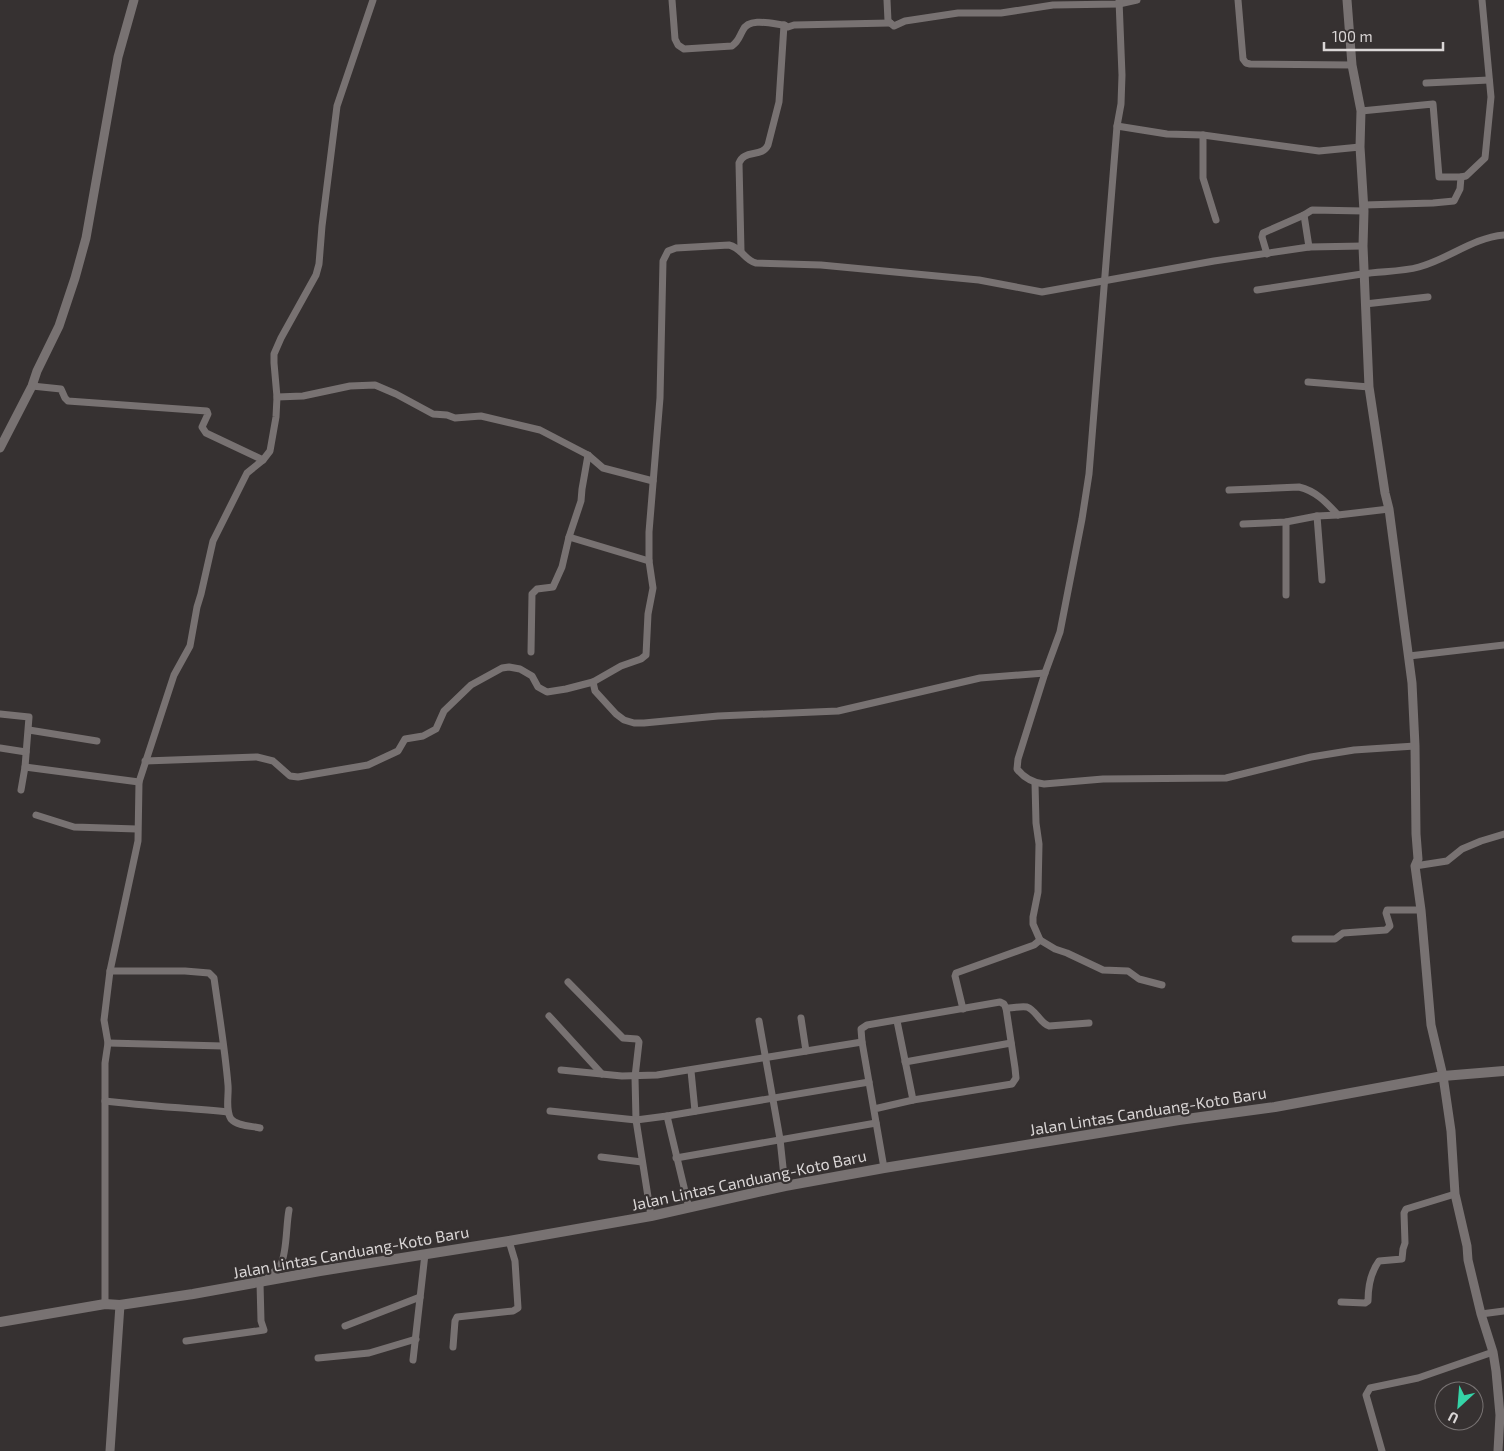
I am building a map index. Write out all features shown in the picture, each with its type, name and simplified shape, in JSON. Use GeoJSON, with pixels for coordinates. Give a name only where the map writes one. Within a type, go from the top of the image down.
{"type":"FeatureCollection","features":[{"type":"Feature","properties":{"kind":"main road","name":"Jalan Lintas Canduang-Koto Baru"},"geometry":{"type":"LineString","coordinates":[[0,1322],[105,1304],[120,1306],[509,1241],[651,1216],[785,1186],[884,1168],[1179,1120],[1275,1107],[1443,1076],[1504,1071]]}},
{"type":"Feature","properties":{"kind":"street"},"geometry":{"type":"LineString","coordinates":[[0,448],[32,386],[37,371],[59,326],[75,278],[84,246],[118,57],[134,0]]}},
{"type":"Feature","properties":{"kind":"street"},"geometry":{"type":"LineString","coordinates":[[105,1304],[105,1063],[108,1043],[104,1020],[110,971],[138,841],[139,782],[174,675],[190,646],[197,607],[202,594],[213,541],[247,472],[268,455],[271,445],[277,397],[274,354],[316,275],[319,264],[337,106],[373,0]]}},
{"type":"Feature","properties":{"kind":"street"},"geometry":{"type":"LineString","coordinates":[[672,0],[675,39],[678,45],[684,49],[732,46],[738,42],[743,28],[753,22],[788,27],[794,25],[890,23],[894,26],[905,21],[958,13],[1001,13],[1053,5],[1137,0]]}},
{"type":"Feature","properties":{"kind":"street"},"geometry":{"type":"LineString","coordinates":[[887,0],[887,18],[890,23]]}},
{"type":"Feature","properties":{"kind":"street"},"geometry":{"type":"LineString","coordinates":[[1238,0],[1243,59],[1246,63],[1352,65]]}},
{"type":"Feature","properties":{"kind":"street"},"geometry":{"type":"LineString","coordinates":[[1348,0],[1352,65],[1361,111],[1360,147],[1364,208],[1363,246],[1369,387],[1389,509],[1412,683],[1418,859],[1415,866],[1421,910],[1431,1025],[1443,1076],[1451,1131],[1455,1194],[1481,1314],[1501,1382],[1498,1451]]}},
{"type":"Feature","properties":{"kind":"street"},"geometry":{"type":"LineString","coordinates":[[1361,111],[1433,104],[1439,177],[1466,176],[1484,158],[1491,97],[1482,0]]}},
{"type":"Feature","properties":{"kind":"street"},"geometry":{"type":"LineString","coordinates":[[1119,2],[1122,76],[1121,104],[1117,126],[1087,483],[1060,632],[1018,759],[1017,769],[1022,775],[1036,783],[1044,784],[1103,780],[1226,778],[1312,756],[1354,750],[1415,746]]}},
{"type":"Feature","properties":{"kind":"street"},"geometry":{"type":"LineString","coordinates":[[741,251],[739,163],[741,157],[762,152],[768,145],[779,102],[784,25]]}},
{"type":"Feature","properties":{"kind":"street"},"geometry":{"type":"LineString","coordinates":[[1426,83],[1490,80]]}},
{"type":"Feature","properties":{"kind":"street"},"geometry":{"type":"LineString","coordinates":[[1117,126],[1167,134],[1203,135],[1319,151],[1360,147]]}},
{"type":"Feature","properties":{"kind":"street"},"geometry":{"type":"LineString","coordinates":[[1203,135],[1203,178],[1216,220]]}},
{"type":"Feature","properties":{"kind":"street"},"geometry":{"type":"LineString","coordinates":[[1267,254],[1262,237],[1263,233],[1312,210],[1454,201],[1460,189],[1461,177]]}},
{"type":"Feature","properties":{"kind":"street"},"geometry":{"type":"LineString","coordinates":[[1304,215],[1309,247]]}},
{"type":"Feature","properties":{"kind":"street"},"geometry":{"type":"LineString","coordinates":[[1257,290],[1417,268],[1433,263],[1459,249],[1490,236],[1504,235]]}},
{"type":"Feature","properties":{"kind":"street"},"geometry":{"type":"LineString","coordinates":[[146,761],[257,757],[273,761],[290,776],[298,777],[368,765],[398,750],[405,739],[423,736],[436,729],[444,711],[471,685],[502,668],[520,669],[532,676],[538,687],[547,692],[593,682],[621,666],[641,659],[646,654],[648,614],[653,588],[649,560],[649,532],[660,398],[663,261],[668,252],[676,248],[729,245],[736,246],[748,261],[756,263],[821,265],[969,279],[1042,292],[1214,261],[1309,247],[1363,246]]}},
{"type":"Feature","properties":{"kind":"street"},"geometry":{"type":"LineString","coordinates":[[1365,304],[1428,296]]}},
{"type":"Feature","properties":{"kind":"street"},"geometry":{"type":"LineString","coordinates":[[1308,382],[1369,387]]}},
{"type":"Feature","properties":{"kind":"street"},"geometry":{"type":"LineString","coordinates":[[32,386],[60,389],[64,398],[68,401],[207,411],[208,414],[202,427],[206,433],[263,460]]}},
{"type":"Feature","properties":{"kind":"street"},"geometry":{"type":"LineString","coordinates":[[277,397],[302,396],[350,386],[375,386],[396,394],[433,414],[447,415],[455,418],[481,416],[540,430],[588,455],[603,468],[653,481]]}},
{"type":"Feature","properties":{"kind":"street"},"geometry":{"type":"LineString","coordinates":[[531,652],[532,594],[537,589],[554,587],[556,584],[581,501],[588,455]]}},
{"type":"Feature","properties":{"kind":"street"},"geometry":{"type":"LineString","coordinates":[[1229,490],[1299,487],[1307,489],[1324,500],[1338,515]]}},
{"type":"Feature","properties":{"kind":"street"},"geometry":{"type":"LineString","coordinates":[[1243,524],[1286,522],[1318,516],[1389,509]]}},
{"type":"Feature","properties":{"kind":"street"},"geometry":{"type":"LineString","coordinates":[[1318,516],[1322,580]]}},
{"type":"Feature","properties":{"kind":"street"},"geometry":{"type":"LineString","coordinates":[[1286,522],[1286,595]]}},
{"type":"Feature","properties":{"kind":"street"},"geometry":{"type":"LineString","coordinates":[[569,537],[649,560]]}},
{"type":"Feature","properties":{"kind":"street"},"geometry":{"type":"LineString","coordinates":[[1409,656],[1504,645]]}},
{"type":"Feature","properties":{"kind":"street"},"geometry":{"type":"LineString","coordinates":[[593,682],[595,691],[616,714],[624,720],[644,723],[718,716],[838,711],[980,678],[1045,673]]}},
{"type":"Feature","properties":{"kind":"street"},"geometry":{"type":"LineString","coordinates":[[0,714],[29,718],[21,790]]}},
{"type":"Feature","properties":{"kind":"street"},"geometry":{"type":"LineString","coordinates":[[29,730],[97,741]]}},
{"type":"Feature","properties":{"kind":"street"},"geometry":{"type":"LineString","coordinates":[[0,748],[26,752]]}},
{"type":"Feature","properties":{"kind":"street"},"geometry":{"type":"LineString","coordinates":[[25,767],[139,782]]}},
{"type":"Feature","properties":{"kind":"street"},"geometry":{"type":"LineString","coordinates":[[1036,783],[1036,823],[1039,844],[1038,892],[1033,924],[1040,940],[1055,949],[1103,970],[1128,971],[1139,979],[1162,985]]}},
{"type":"Feature","properties":{"kind":"street"},"geometry":{"type":"LineString","coordinates":[[36,815],[74,827],[137,829]]}},
{"type":"Feature","properties":{"kind":"street"},"geometry":{"type":"LineString","coordinates":[[1415,866],[1447,860],[1468,846],[1504,834]]}},
{"type":"Feature","properties":{"kind":"street"},"geometry":{"type":"LineString","coordinates":[[1295,939],[1335,939],[1343,933],[1386,930],[1390,926],[1386,913],[1387,910],[1421,910]]}},
{"type":"Feature","properties":{"kind":"street"},"geometry":{"type":"LineString","coordinates":[[963,1009],[955,976],[956,973],[1034,945],[1040,940]]}},
{"type":"Feature","properties":{"kind":"street"},"geometry":{"type":"LineString","coordinates":[[110,971],[210,973],[214,978],[222,1046],[226,1058],[228,1112],[232,1120],[238,1124],[260,1128]]}},
{"type":"Feature","properties":{"kind":"street"},"geometry":{"type":"LineString","coordinates":[[568,982],[623,1038],[638,1039],[636,1120],[651,1216]]}},
{"type":"Feature","properties":{"kind":"street"},"geometry":{"type":"LineString","coordinates":[[874,1109],[913,1100],[1012,1084],[1016,1078],[1004,1004],[1000,1002],[864,1026],[860,1031],[884,1168]]}},
{"type":"Feature","properties":{"kind":"street"},"geometry":{"type":"LineString","coordinates":[[1006,1008],[1030,1008],[1049,1026],[1089,1023]]}},
{"type":"Feature","properties":{"kind":"street"},"geometry":{"type":"LineString","coordinates":[[550,1016],[602,1074]]}},
{"type":"Feature","properties":{"kind":"street"},"geometry":{"type":"LineString","coordinates":[[801,1018],[806,1051]]}},
{"type":"Feature","properties":{"kind":"street"},"geometry":{"type":"LineString","coordinates":[[760,1021],[780,1139],[785,1186]]}},
{"type":"Feature","properties":{"kind":"street"},"geometry":{"type":"LineString","coordinates":[[897,1021],[913,1100]]}},
{"type":"Feature","properties":{"kind":"street"},"geometry":{"type":"LineString","coordinates":[[561,1070],[636,1077],[691,1071],[862,1042]]}},
{"type":"Feature","properties":{"kind":"street"},"geometry":{"type":"LineString","coordinates":[[108,1043],[222,1046]]}},
{"type":"Feature","properties":{"kind":"street"},"geometry":{"type":"LineString","coordinates":[[905,1062],[1010,1043]]}},
{"type":"Feature","properties":{"kind":"street"},"geometry":{"type":"LineString","coordinates":[[691,1071],[695,1111]]}},
{"type":"Feature","properties":{"kind":"street"},"geometry":{"type":"LineString","coordinates":[[550,1111],[636,1120],[869,1082]]}},
{"type":"Feature","properties":{"kind":"street"},"geometry":{"type":"LineString","coordinates":[[105,1101],[130,1105],[172,1106],[228,1112]]}},
{"type":"Feature","properties":{"kind":"street"},"geometry":{"type":"LineString","coordinates":[[668,1116],[676,1158],[683,1177],[689,1208]]}},
{"type":"Feature","properties":{"kind":"street"},"geometry":{"type":"LineString","coordinates":[[676,1158],[876,1123]]}},
{"type":"Feature","properties":{"kind":"street"},"geometry":{"type":"LineString","coordinates":[[601,1157],[642,1162]]}},
{"type":"Feature","properties":{"kind":"street"},"geometry":{"type":"LineString","coordinates":[[1342,1302],[1365,1303],[1368,1301],[1374,1268],[1379,1261],[1402,1259],[1405,1243],[1404,1213],[1406,1209],[1455,1194]]}},
{"type":"Feature","properties":{"kind":"street"},"geometry":{"type":"LineString","coordinates":[[186,1341],[264,1330],[261,1321],[262,1282],[280,1265],[285,1244],[289,1210]]}},
{"type":"Feature","properties":{"kind":"street"},"geometry":{"type":"LineString","coordinates":[[454,1347],[458,1317],[513,1311],[518,1308],[515,1261],[509,1241]]}},
{"type":"Feature","properties":{"kind":"street"},"geometry":{"type":"LineString","coordinates":[[414,1360],[425,1254]]}},
{"type":"Feature","properties":{"kind":"street"},"geometry":{"type":"LineString","coordinates":[[345,1326],[420,1297]]}},
{"type":"Feature","properties":{"kind":"street"},"geometry":{"type":"LineString","coordinates":[[110,1451],[120,1306]]}},
{"type":"Feature","properties":{"kind":"street"},"geometry":{"type":"LineString","coordinates":[[1481,1314],[1504,1311]]}},
{"type":"Feature","properties":{"kind":"street"},"geometry":{"type":"LineString","coordinates":[[318,1358],[369,1352],[416,1339]]}},
{"type":"Feature","properties":{"kind":"street"},"geometry":{"type":"LineString","coordinates":[[1382,1451],[1366,1395],[1367,1390],[1418,1378],[1493,1352]]}}]}
